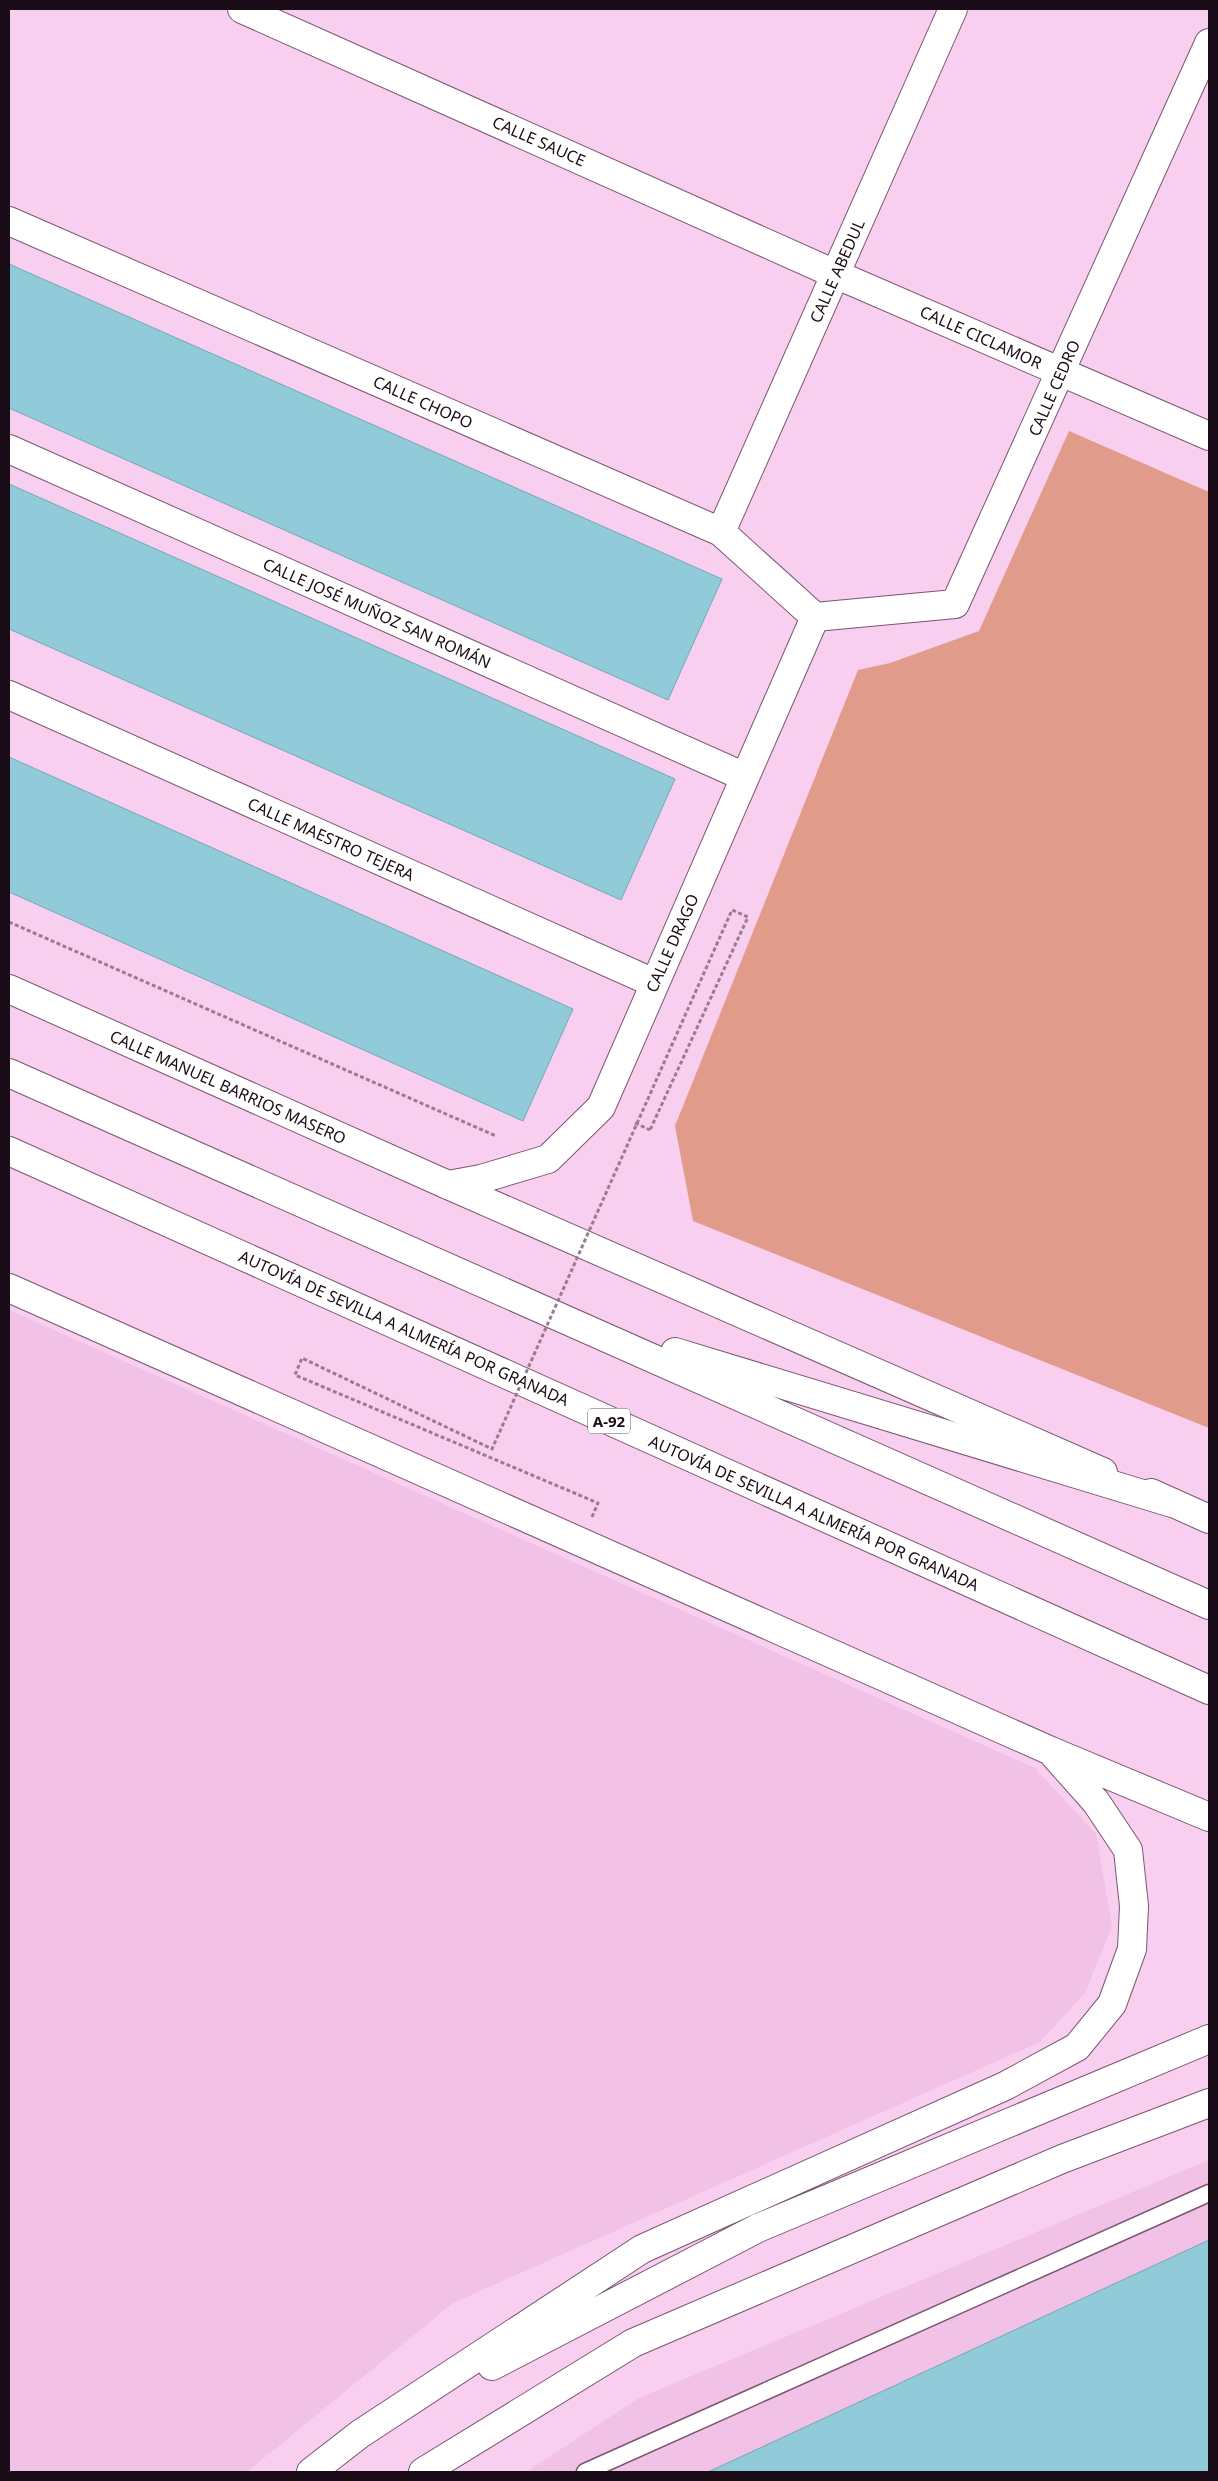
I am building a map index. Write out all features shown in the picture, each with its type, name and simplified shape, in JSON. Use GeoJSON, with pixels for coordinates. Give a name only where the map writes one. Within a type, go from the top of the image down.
{"type":"FeatureCollection","features":[{"type":"Feature","properties":{"kind":"main road","name":"CALLE SAUCE"},"geometry":{"type":"LineString","coordinates":[[242,9],[836,274]]}},
{"type":"Feature","properties":{"kind":"main road","name":"CALLE ABEDUL"},"geometry":{"type":"LineString","coordinates":[[721,532],[953,9]]}},
{"type":"Feature","properties":{"kind":"main road","name":"CALLE CEDRO"},"geometry":{"type":"LineString","coordinates":[[815,617],[955,604],[1209,43]]}},
{"type":"Feature","properties":{"kind":"main road","name":"CALLE CHOPO"},"geometry":{"type":"LineString","coordinates":[[9,221],[721,532],[815,617]]}},
{"type":"Feature","properties":{"kind":"main road","name":"CALLE CICLAMOR"},"geometry":{"type":"LineString","coordinates":[[836,274],[1209,436]]}},
{"type":"Feature","properties":{"kind":"main road","name":"CALLE JOSÉ MUÑOZ SAN ROMÁN"},"geometry":{"type":"LineString","coordinates":[[9,450],[744,778]]}},
{"type":"Feature","properties":{"kind":"main road","name":"CALLE DRAGO"},"geometry":{"type":"LineString","coordinates":[[448,1185],[481,1179],[548,1159],[601,1106],[815,617]]}},
{"type":"Feature","properties":{"kind":"main road","name":"CALLE MAESTRO TEJERA"},"geometry":{"type":"LineString","coordinates":[[9,695],[654,983]]}},
{"type":"Feature","properties":{"kind":"main road","name":"CALLE MANUEL BARRIOS MASERO"},"geometry":{"type":"LineString","coordinates":[[9,989],[448,1185],[1172,1502]]}},
{"type":"Feature","properties":{"kind":"main road"},"geometry":{"type":"LineString","coordinates":[[9,1073],[1209,1605]]}},
{"type":"Feature","properties":{"kind":"main road","name":"AUTOVÍA DE SEVILLA A ALMERÍA POR GRANADA"},"geometry":{"type":"LineString","coordinates":[[9,1151],[1209,1690]]}},
{"type":"Feature","properties":{"kind":"main road"},"geometry":{"type":"LineString","coordinates":[[9,1288],[1051,1751],[1209,1817]]}},
{"type":"Feature","properties":{"kind":"main road"},"geometry":{"type":"LineString","coordinates":[[561,1318],[1172,1502],[1209,1519]]}},
{"type":"Feature","properties":{"kind":"main road"},"geometry":{"type":"LineString","coordinates":[[311,2472],[360,2434],[642,2249],[1005,2086],[1077,2047],[1112,2004],[1132,1949],[1134,1906],[1128,1850],[1096,1802],[1051,1751]]}},
{"type":"Feature","properties":{"kind":"main road"},"geometry":{"type":"LineString","coordinates":[[360,2434],[758,2228],[1209,2039]]}},
{"type":"Feature","properties":{"kind":"main road"},"geometry":{"type":"LineString","coordinates":[[423,2472],[633,2343],[1062,2158],[1209,2103]]}},
{"type":"Feature","properties":{"kind":"lane"},"geometry":{"type":"LineString","coordinates":[[585,2472],[1209,2193]]}},
{"type":"Feature","properties":{"kind":"path"},"geometry":{"type":"LineString","coordinates":[[592,1517],[598,1503],[295,1375],[302,1358],[492,1449],[732,910],[748,917],[650,1130]]}},
{"type":"Feature","properties":{"kind":"path"},"geometry":{"type":"LineString","coordinates":[[9,922],[548,1159]]}},
{"type":"Feature","properties":{"kind":"shaded area"},"geometry":{"type":"Polygon","coordinates":[[[1069,431],[1209,492],[1209,1428],[693,1221],[675,1126],[858,670],[890,663],[979,631],[1069,431]]]}},
{"type":"Feature","properties":{"kind":"shaded area"},"geometry":{"type":"Polygon","coordinates":[[[9,1310],[1035,1768],[1096,1834],[1112,1927],[1085,1993],[1040,2042],[453,2303],[247,2472],[9,2472],[9,1310]]]}},
{"type":"Feature","properties":{"kind":"shaded area"},"geometry":{"type":"Polygon","coordinates":[[[1209,2160],[1209,2472],[526,2472],[639,2398],[1209,2160]]]}},
{"type":"Feature","properties":{"kind":"building"},"geometry":{"type":"Polygon","coordinates":[[[9,264],[722,579],[668,700],[9,408],[9,264]]]}},
{"type":"Feature","properties":{"kind":"building"},"geometry":{"type":"Polygon","coordinates":[[[9,484],[675,779],[621,900],[9,629],[9,484]]]}},
{"type":"Feature","properties":{"kind":"building"},"geometry":{"type":"Polygon","coordinates":[[[9,757],[573,1009],[523,1121],[9,892],[9,757]]]}},
{"type":"Feature","properties":{"kind":"building"},"geometry":{"type":"Polygon","coordinates":[[[1209,2240],[1209,2472],[708,2472],[1209,2240]]]}}]}
